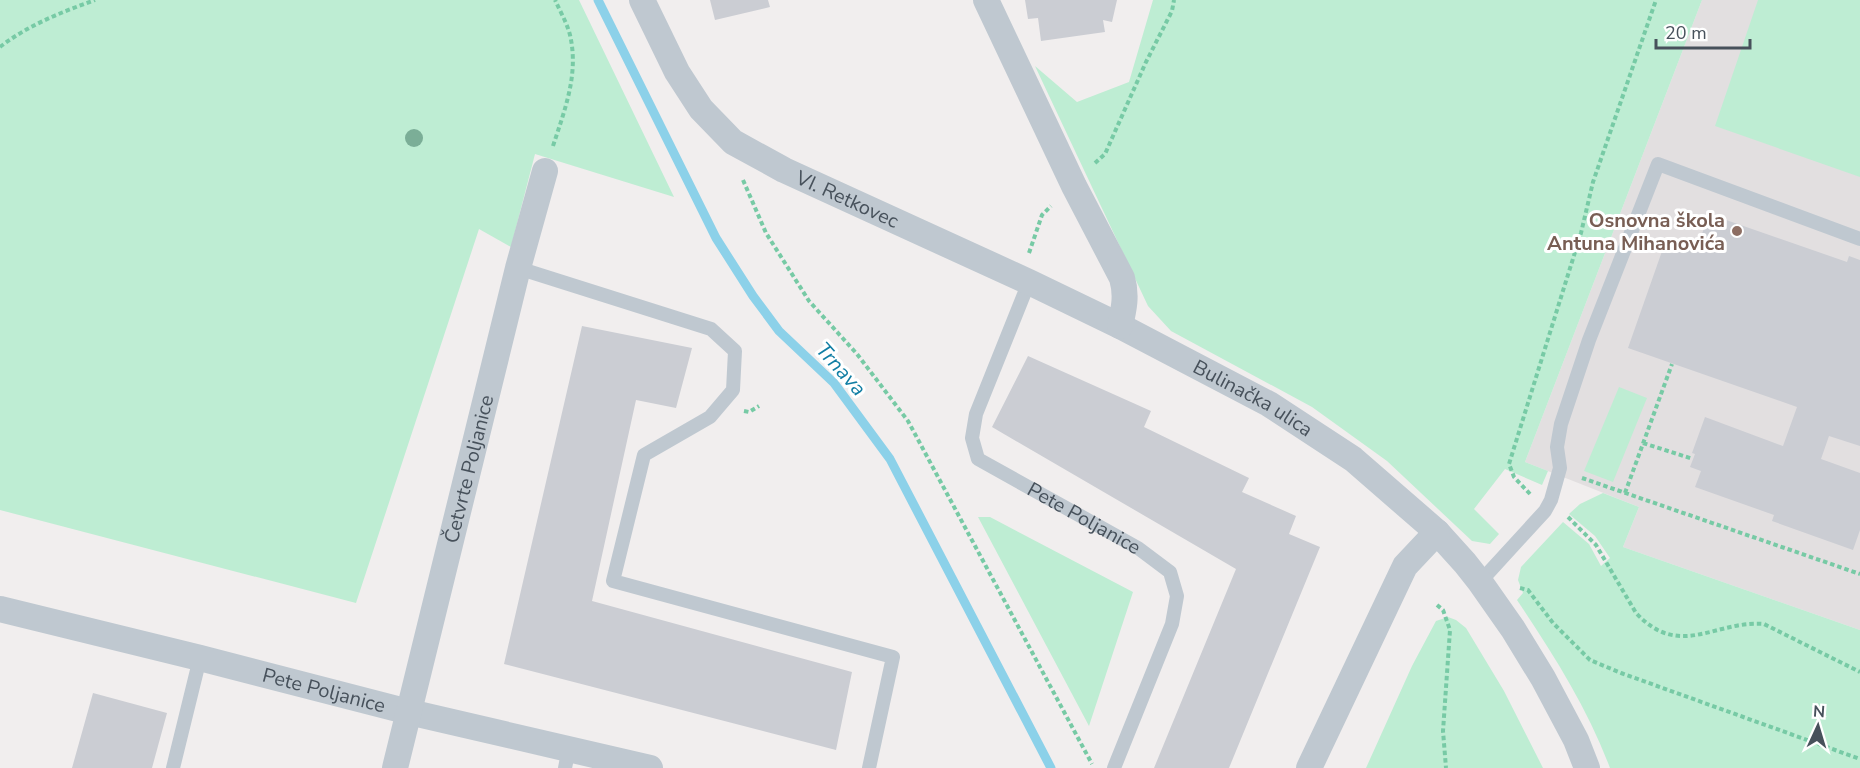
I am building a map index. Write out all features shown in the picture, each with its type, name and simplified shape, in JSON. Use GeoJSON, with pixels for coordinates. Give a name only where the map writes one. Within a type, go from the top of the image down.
{"type":"FeatureCollection","features":[{"type":"Feature","properties":{"kind":"street","name":"VI. Retkovec"},"geometry":{"type":"LineString","coordinates":[[642,0],[677,72],[701,109],[732,142],[784,170],[1120,326]]}},
{"type":"Feature","properties":{"kind":"street"},"geometry":{"type":"LineString","coordinates":[[986,0],[1074,186],[1122,278],[1126,291],[1120,326]]}},
{"type":"Feature","properties":{"kind":"street","name":"Četvrte Poljanice"},"geometry":{"type":"LineString","coordinates":[[395,768],[518,268],[545,171]]}},
{"type":"Feature","properties":{"kind":"street","name":"Bulinačka ulica"},"geometry":{"type":"LineString","coordinates":[[1120,326],[1288,416],[1353,459],[1437,532],[1480,582],[1513,629],[1544,678],[1576,740],[1587,768]]}},
{"type":"Feature","properties":{"kind":"street"},"geometry":{"type":"LineString","coordinates":[[1309,768],[1405,566],[1437,532]]}},
{"type":"Feature","properties":{"kind":"street","name":"Pete Poljanice"},"geometry":{"type":"LineString","coordinates":[[0,609],[409,712],[567,758],[650,768]]}},
{"type":"Feature","properties":{"kind":"lane"},"geometry":{"type":"LineString","coordinates":[[1480,582],[1545,511],[1551,500],[1560,468],[1557,447],[1561,424],[1589,340],[1658,164],[1860,239]]}},
{"type":"Feature","properties":{"kind":"lane"},"geometry":{"type":"LineString","coordinates":[[518,268],[711,329],[735,351],[733,390],[710,417],[644,455],[613,581],[893,657],[869,768]]}},
{"type":"Feature","properties":{"kind":"lane","name":"Pete Poljanice"},"geometry":{"type":"LineString","coordinates":[[1029,282],[976,414],[972,438],[978,459],[1138,548],[1170,572],[1177,596],[1172,624],[1114,768]]}},
{"type":"Feature","properties":{"kind":"lane"},"geometry":{"type":"LineString","coordinates":[[173,768],[200,658]]}},
{"type":"Feature","properties":{"kind":"path"},"geometry":{"type":"LineString","coordinates":[[0,47],[14,36],[56,15],[95,0]]}},
{"type":"Feature","properties":{"kind":"path"},"geometry":{"type":"LineString","coordinates":[[545,171],[571,92],[573,58],[570,33],[555,0]]}},
{"type":"Feature","properties":{"kind":"path"},"geometry":{"type":"LineString","coordinates":[[1029,282],[1025,265],[1042,215],[1105,154],[1146,62],[1172,11],[1174,0]]}},
{"type":"Feature","properties":{"kind":"path"},"geometry":{"type":"LineString","coordinates":[[1545,511],[1514,477],[1509,464],[1581,234],[1593,182],[1656,0]]}},
{"type":"Feature","properties":{"kind":"path"},"geometry":{"type":"LineString","coordinates":[[732,142],[744,187],[766,233],[809,301],[857,354],[908,421],[1094,768]]}},
{"type":"Feature","properties":{"kind":"path"},"geometry":{"type":"LineString","coordinates":[[1625,494],[1672,364]]}},
{"type":"Feature","properties":{"kind":"path"},"geometry":{"type":"LineString","coordinates":[[749,412],[759,406]]}},
{"type":"Feature","properties":{"kind":"path"},"geometry":{"type":"LineString","coordinates":[[1643,443],[1693,459]]}},
{"type":"Feature","properties":{"kind":"path"},"geometry":{"type":"LineString","coordinates":[[1582,478],[1860,574]]}},
{"type":"Feature","properties":{"kind":"path"},"geometry":{"type":"LineString","coordinates":[[1597,490],[1599,484]]}},
{"type":"Feature","properties":{"kind":"path"},"geometry":{"type":"LineString","coordinates":[[1563,512],[1596,545],[1636,613],[1645,622],[1662,632],[1679,636],[1700,636],[1751,623],[1764,624],[1860,672]]}},
{"type":"Feature","properties":{"kind":"path"},"geometry":{"type":"LineString","coordinates":[[1514,586],[1528,590],[1553,623],[1590,660],[1860,759]]}},
{"type":"Feature","properties":{"kind":"path"},"geometry":{"type":"LineString","coordinates":[[1437,605],[1443,610],[1450,630],[1443,731],[1446,768]]}},
{"type":"Feature","properties":{"kind":"shaded area","name":"Osnovna škola Antuna Mihanovića"},"geometry":{"type":"Polygon","coordinates":[[[1702,0],[1860,0],[1860,630],[1623,547],[1639,507],[1525,462],[1702,0]]]}},
{"type":"Feature","properties":{"kind":"green space"},"geometry":{"type":"Polygon","coordinates":[[[0,0],[579,0],[674,197],[535,154],[511,247],[479,229],[356,603],[0,510],[0,0]]]}},
{"type":"Feature","properties":{"kind":"green space"},"geometry":{"type":"Polygon","coordinates":[[[1153,0],[1702,0],[1525,462],[1548,471],[1542,485],[1505,469],[1474,509],[1499,534],[1490,544],[1472,541],[1387,461],[1312,407],[1171,331],[1148,306],[1035,66],[1077,102],[1129,82],[1153,0]]]}},
{"type":"Feature","properties":{"kind":"green space"},"geometry":{"type":"Polygon","coordinates":[[[1758,0],[1860,0],[1860,177],[1715,126],[1758,0]]]}},
{"type":"Feature","properties":{"kind":"green space"},"geometry":{"type":"Polygon","coordinates":[[[1619,387],[1647,398],[1613,482],[1584,471],[1619,387]]]}},
{"type":"Feature","properties":{"kind":"green space"},"geometry":{"type":"Polygon","coordinates":[[[1603,493],[1639,507],[1623,547],[1860,630],[1860,768],[1610,768],[1580,702],[1517,600],[1523,593],[1518,580],[1521,567],[1563,522],[1589,544],[1601,566],[1610,558],[1595,536],[1569,514],[1580,504],[1603,493]]]}},
{"type":"Feature","properties":{"kind":"green space"},"geometry":{"type":"Polygon","coordinates":[[[978,517],[990,517],[1133,592],[1089,726],[978,517]]]}},
{"type":"Feature","properties":{"kind":"green space"},"geometry":{"type":"Polygon","coordinates":[[[1448,617],[1466,628],[1504,691],[1543,768],[1366,768],[1412,666],[1436,621],[1448,617]]]}},
{"type":"Feature","properties":{"kind":"building"},"geometry":{"type":"Polygon","coordinates":[[[710,0],[768,0],[770,7],[715,20],[710,0]]]}},
{"type":"Feature","properties":{"kind":"building"},"geometry":{"type":"Polygon","coordinates":[[[1025,0],[1117,0],[1112,22],[1103,20],[1105,32],[1041,41],[1038,18],[1028,19],[1025,0]]]}},
{"type":"Feature","properties":{"kind":"building"},"geometry":{"type":"Polygon","coordinates":[[[1709,214],[1847,262],[1849,256],[1860,260],[1860,446],[1829,436],[1821,459],[1860,473],[1860,530],[1853,550],[1772,521],[1774,515],[1695,487],[1701,471],[1690,467],[1695,454],[1692,453],[1705,417],[1783,446],[1797,407],[1628,348],[1667,237],[1697,248],[1709,214]]]}},
{"type":"Feature","properties":{"kind":"building"},"geometry":{"type":"Polygon","coordinates":[[[582,326],[692,348],[676,408],[636,400],[592,601],[852,672],[836,750],[504,664],[582,326]]]}},
{"type":"Feature","properties":{"kind":"building"},"geometry":{"type":"Polygon","coordinates":[[[1028,356],[1151,411],[1144,427],[1249,478],[1242,492],[1296,516],[1289,534],[1320,547],[1229,768],[1154,768],[1236,569],[992,427],[1028,356]]]}},
{"type":"Feature","properties":{"kind":"building"},"geometry":{"type":"Polygon","coordinates":[[[93,693],[167,713],[152,768],[72,768],[93,693]]]}},
{"type":"Feature","properties":{"kind":"waterway","name":"Trnava"},"geometry":{"type":"LineString","coordinates":[[598,0],[716,238],[753,296],[779,331],[834,383],[890,459],[1051,768]]}},
{"type":"Feature","properties":{"kind":"place","name":"Osnovna škola Antuna Mihanovića"},"geometry":{"type":"Point","coordinates":[1737,231]}}]}
